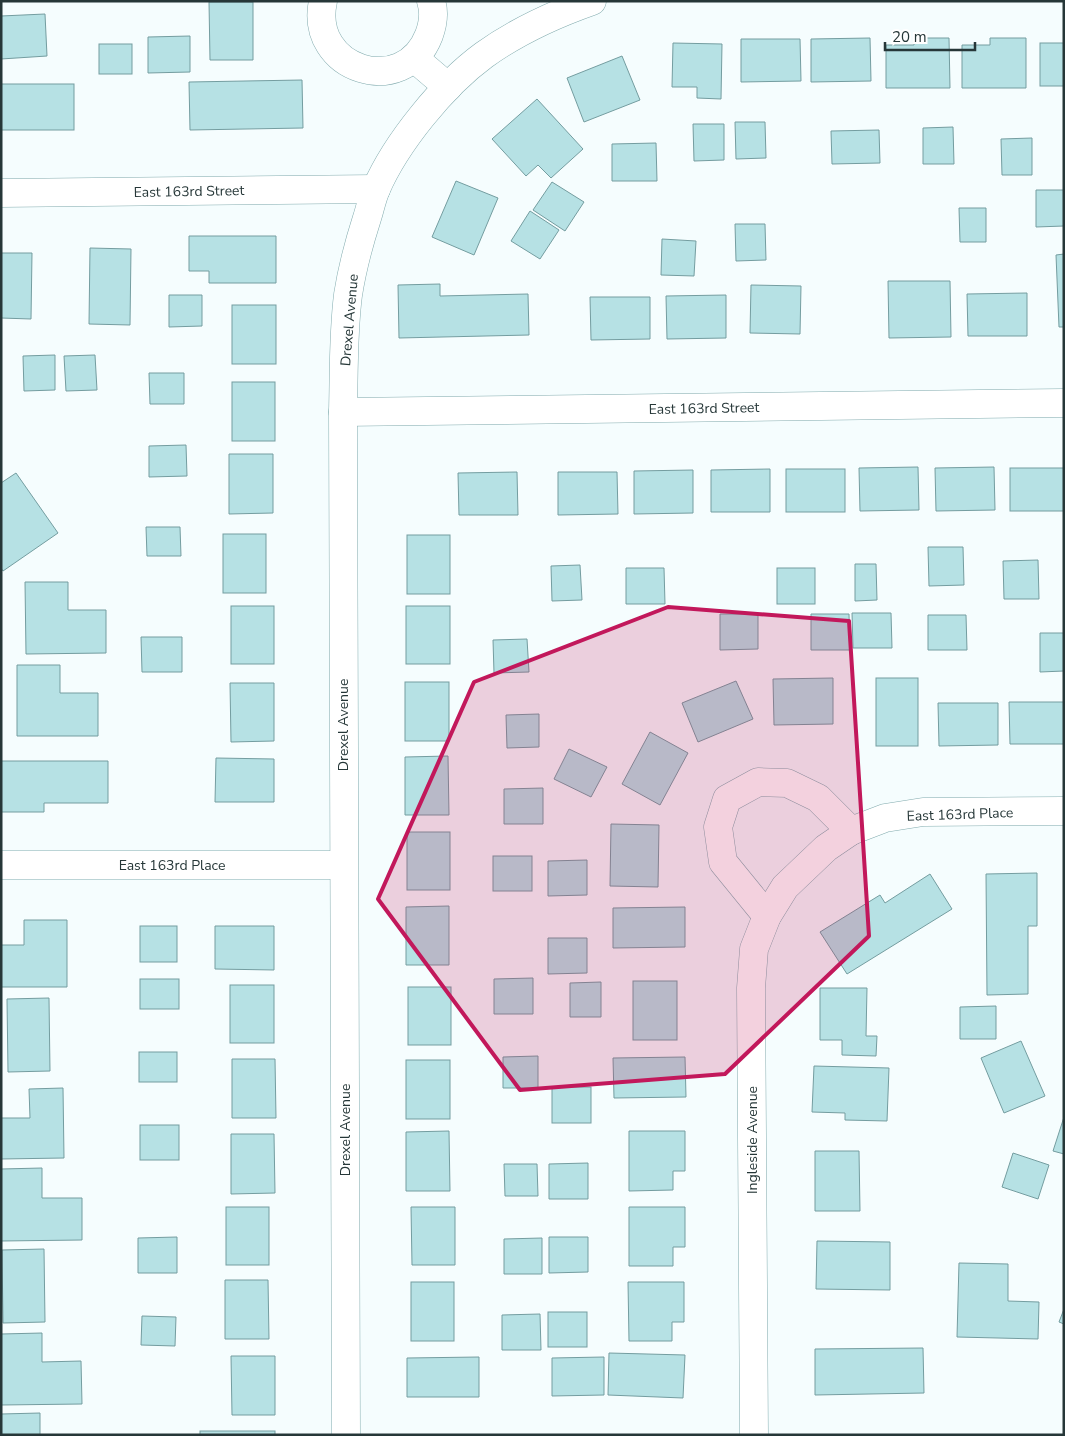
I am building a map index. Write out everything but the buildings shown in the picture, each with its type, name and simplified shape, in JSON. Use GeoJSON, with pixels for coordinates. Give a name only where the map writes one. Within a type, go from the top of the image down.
{"type":"FeatureCollection","features":[{"type":"Feature","properties":{"kind":"street"},"geometry":{"type":"LineString","coordinates":[[323,1],[320,14],[323,32],[332,49],[345,62],[362,70],[380,72],[398,68],[414,58],[426,43],[433,26],[431,1]]}},
{"type":"Feature","properties":{"kind":"street","name":"Drexel Avenue"},"geometry":{"type":"LineString","coordinates":[[346,1435],[344,339],[348,294],[358,248],[376,190],[396,152],[420,120],[448,87],[484,55],[526,30],[592,1]]}},
{"type":"Feature","properties":{"kind":"street"},"geometry":{"type":"LineString","coordinates":[[414,58],[448,87]]}},
{"type":"Feature","properties":{"kind":"street","name":"East 163rd Street"},"geometry":{"type":"LineString","coordinates":[[1,193],[376,190]]}},
{"type":"Feature","properties":{"kind":"street","name":"East 163rd Street"},"geometry":{"type":"LineString","coordinates":[[344,412],[1064,403]]}},
{"type":"Feature","properties":{"kind":"street"},"geometry":{"type":"LineString","coordinates":[[767,916],[723,862],[718,827],[727,799],[758,782],[787,782],[818,798],[851,831]]}},
{"type":"Feature","properties":{"kind":"street","name":"East 163rd Place"},"geometry":{"type":"LineString","coordinates":[[809,862],[851,831],[884,818],[923,812],[1064,811]]}},
{"type":"Feature","properties":{"kind":"street","name":"Ingleside Avenue"},"geometry":{"type":"LineString","coordinates":[[754,1435],[751,988],[754,948],[767,916],[784,887],[809,862]]}},
{"type":"Feature","properties":{"kind":"street","name":"East 163rd Place"},"geometry":{"type":"LineString","coordinates":[[1,864],[344,864]]}},
{"type":"Feature","properties":{"kind":"highlighted area"},"geometry":{"type":"Polygon","coordinates":[[[668,607],[849,621],[869,936],[725,1074],[520,1090],[378,899],[474,682],[668,607]]]}}]}
